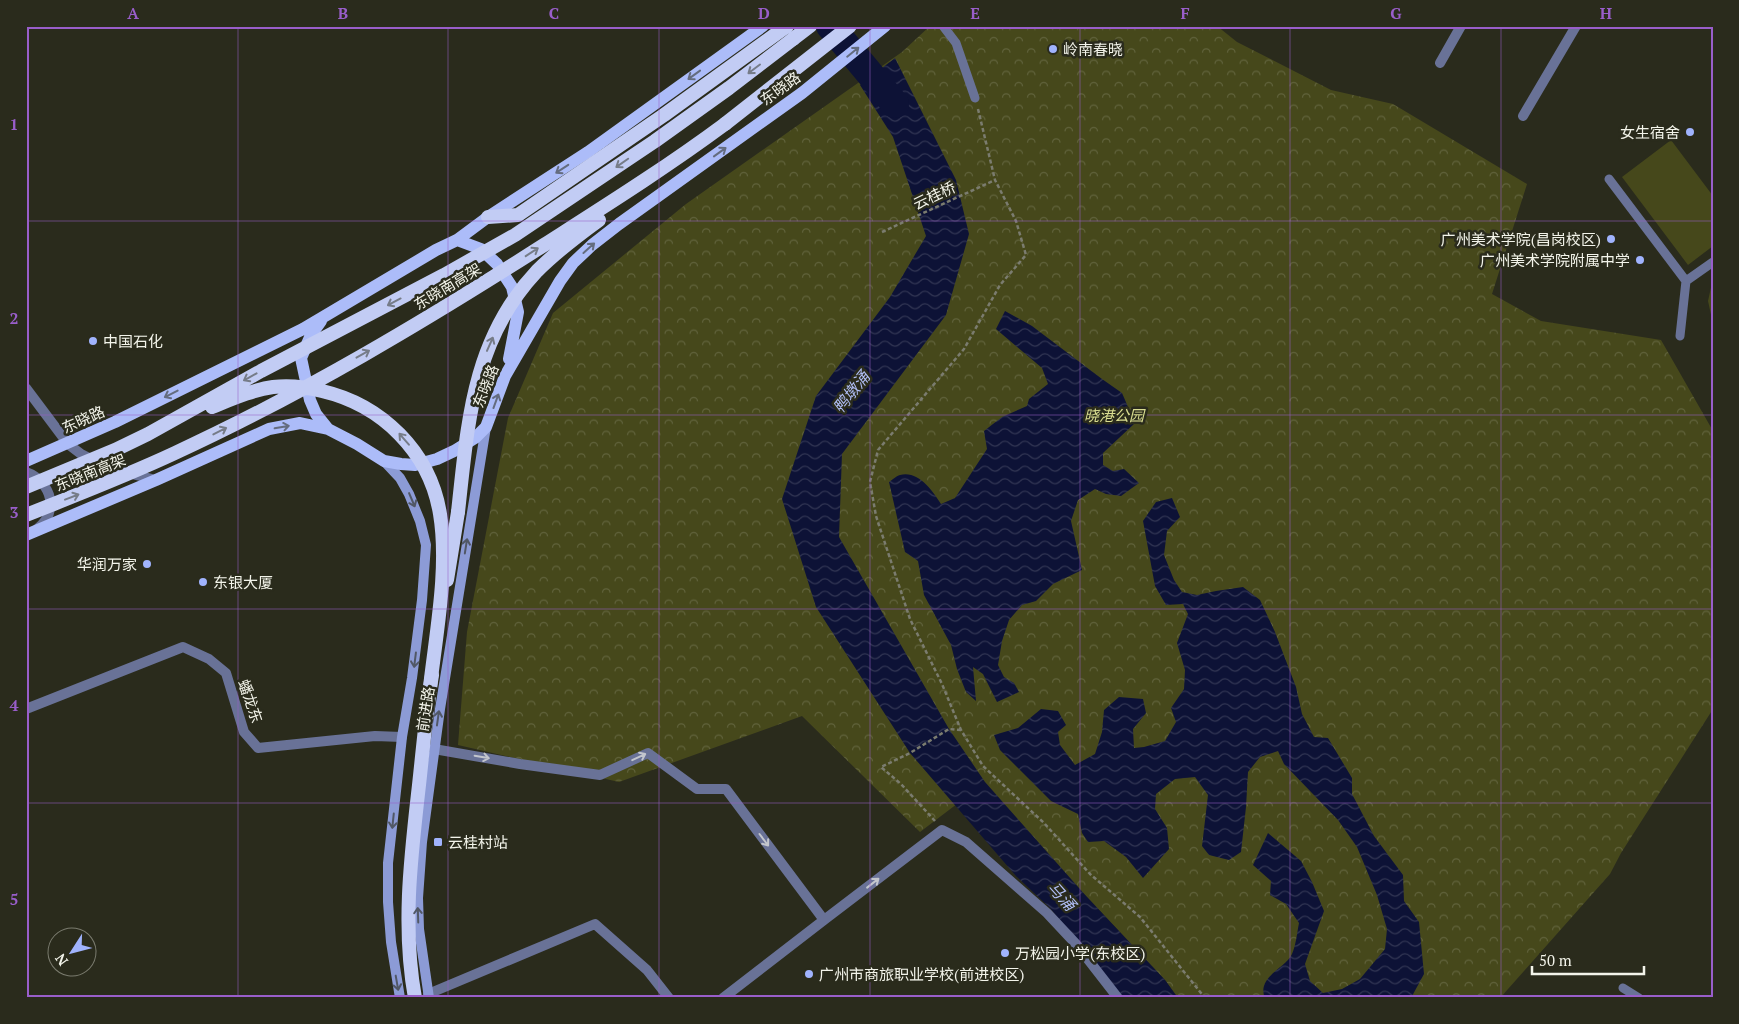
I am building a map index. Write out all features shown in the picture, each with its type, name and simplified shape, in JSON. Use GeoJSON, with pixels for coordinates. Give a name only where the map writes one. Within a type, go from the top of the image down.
{"type":"FeatureCollection","features":[{"type":"Feature","properties":{"kind":"highway"},"geometry":{"type":"LineString","coordinates":[[488,217],[518,215],[664,115],[787,26]]}},
{"type":"Feature","properties":{"kind":"highway","name":"东晓南高架"},"geometry":{"type":"LineString","coordinates":[[26,487],[115,450],[148,434],[515,235],[589,187],[722,93],[810,26]]}},
{"type":"Feature","properties":{"kind":"highway","name":"东晓南高架"},"geometry":{"type":"LineString","coordinates":[[26,515],[176,453],[227,428],[337,369],[483,284],[694,147],[850,26]]}},
{"type":"Feature","properties":{"kind":"highway"},"geometry":{"type":"LineString","coordinates":[[430,687],[458,512],[470,408],[481,364],[489,345],[515,299],[547,261],[694,147]]}},
{"type":"Feature","properties":{"kind":"highway"},"geometry":{"type":"LineString","coordinates":[[148,434],[244,394],[274,387],[311,388],[347,398],[363,406],[392,426],[403,437],[423,466],[440,513],[443,565],[412,852],[409,904],[409,946],[424,997]]}},
{"type":"Feature","properties":{"kind":"main road","name":"东晓路"},"geometry":{"type":"LineString","coordinates":[[26,461],[133,414],[304,329],[436,250],[457,240],[488,217],[588,152],[763,26]]}},
{"type":"Feature","properties":{"kind":"main road","name":"东晓路"},"geometry":{"type":"LineString","coordinates":[[30,533],[156,480],[269,429],[300,424],[328,429],[384,461],[414,465],[437,459],[454,451],[475,438],[486,427],[505,376],[560,280],[592,245],[827,73],[882,28]]}},
{"type":"Feature","properties":{"kind":"main road"},"geometry":{"type":"LineString","coordinates":[[457,240],[481,249],[497,264],[512,287],[518,312],[505,376]]}},
{"type":"Feature","properties":{"kind":"main road"},"geometry":{"type":"LineString","coordinates":[[324,316],[311,335],[301,358],[310,400],[316,414],[328,429]]}},
{"type":"Feature","properties":{"kind":"main road","name":"前进路"},"geometry":{"type":"LineString","coordinates":[[424,997],[418,898],[422,842],[434,749],[486,427]]}},
{"type":"Feature","properties":{"kind":"main road","name":"前进路"},"geometry":{"type":"LineString","coordinates":[[384,461],[400,478],[410,494],[420,521],[426,546],[421,609],[402,736],[388,863],[391,942],[400,998]]}},
{"type":"Feature","properties":{"kind":"street"},"geometry":{"type":"LineString","coordinates":[[1440,63],[1461,26]]}},
{"type":"Feature","properties":{"kind":"street"},"geometry":{"type":"LineString","coordinates":[[1523,116],[1576,26]]}},
{"type":"Feature","properties":{"kind":"street"},"geometry":{"type":"LineString","coordinates":[[26,388],[68,444],[81,454],[108,468],[156,480]]}},
{"type":"Feature","properties":{"kind":"street"},"geometry":{"type":"LineString","coordinates":[[26,472],[35,476],[43,484],[50,502],[48,515],[30,533]]}},
{"type":"Feature","properties":{"kind":"street","name":"蟠龙东"},"geometry":{"type":"LineString","coordinates":[[26,709],[183,647],[208,659],[226,673],[244,732],[258,748],[375,736],[402,736]]}},
{"type":"Feature","properties":{"kind":"street"},"geometry":{"type":"LineString","coordinates":[[434,749],[520,764],[600,775],[648,753],[697,789],[726,789],[824,920]]}},
{"type":"Feature","properties":{"kind":"street"},"geometry":{"type":"LineString","coordinates":[[723,998],[942,830],[966,842],[1047,913],[1076,944],[1118,998]]}},
{"type":"Feature","properties":{"kind":"street"},"geometry":{"type":"LineString","coordinates":[[424,997],[595,924],[647,970],[669,998]]}},
{"type":"Feature","properties":{"kind":"lane"},"geometry":{"type":"LineString","coordinates":[[943,26],[956,43],[975,98]]}},
{"type":"Feature","properties":{"kind":"lane"},"geometry":{"type":"LineString","coordinates":[[1609,179],[1686,281],[1680,336]]}},
{"type":"Feature","properties":{"kind":"lane"},"geometry":{"type":"LineString","coordinates":[[1686,281],[1713,262]]}},
{"type":"Feature","properties":{"kind":"lane"},"geometry":{"type":"LineString","coordinates":[[1624,988],[1639,998]]}},
{"type":"Feature","properties":{"kind":"path"},"geometry":{"type":"LineString","coordinates":[[975,98],[995,180],[1016,221],[1026,254],[1000,285],[964,349],[878,450],[870,482],[876,516],[910,619],[942,684],[961,730],[983,766],[1044,823],[1090,874],[1140,918],[1205,998]]}},
{"type":"Feature","properties":{"kind":"path","name":"云桂桥"},"geometry":{"type":"LineString","coordinates":[[882,232],[995,180]]}},
{"type":"Feature","properties":{"kind":"path"},"geometry":{"type":"LineString","coordinates":[[942,830],[901,784],[881,767],[910,753],[948,729],[961,730]]}},
{"type":"Feature","properties":{"kind":"green space","name":"晓港公园"},"geometry":{"type":"Polygon","coordinates":[[[930,26],[1217,26],[1237,42],[1331,90],[1393,104],[1527,184],[1492,294],[1541,321],[1661,340],[1713,431],[1713,709],[1621,853],[1610,874],[1500,998],[1178,998],[1165,980],[1087,897],[970,794],[920,832],[802,716],[619,782],[458,745],[467,632],[508,418],[553,313],[686,204],[902,52],[930,26]]]}},
{"type":"Feature","properties":{"kind":"green space"},"geometry":{"type":"Polygon","coordinates":[[[1671,140],[1713,196],[1713,246],[1688,265],[1622,177],[1671,140]]]}},
{"type":"Feature","properties":{"kind":"green space"},"geometry":{"type":"Polygon","coordinates":[[[1713,278],[1713,324],[1708,301],[1713,278]]]}},
{"type":"Feature","properties":{"kind":"water","name":"马涌"},"geometry":{"type":"Polygon","coordinates":[[[895,58],[956,180],[969,234],[946,315],[842,454],[839,537],[949,729],[985,782],[1087,897],[1165,980],[1178,998],[1122,998],[1050,908],[1016,876],[910,753],[816,607],[782,499],[816,396],[890,297],[926,236],[893,137],[860,85],[895,58]]]}},
{"type":"Feature","properties":{"kind":"water"},"geometry":{"type":"Polygon","coordinates":[[[1005,311],[1032,326],[1122,393],[1135,423],[1103,453],[1103,465],[1113,471],[1124,469],[1139,483],[1121,496],[1106,494],[1095,489],[1078,500],[1071,521],[1082,570],[1053,584],[1036,601],[1022,605],[1009,620],[1002,641],[998,665],[1004,677],[1014,683],[1019,692],[997,702],[983,674],[973,667],[976,701],[966,692],[957,669],[951,645],[924,595],[918,561],[905,552],[889,482],[900,475],[907,474],[924,483],[941,504],[955,498],[987,449],[984,431],[1002,417],[1027,406],[1029,399],[1048,384],[1042,368],[996,329],[1005,311]]]}},
{"type":"Feature","properties":{"kind":"water"},"geometry":{"type":"Polygon","coordinates":[[[1172,498],[1180,517],[1167,531],[1164,555],[1174,580],[1182,592],[1197,595],[1243,587],[1260,600],[1275,632],[1296,687],[1302,714],[1314,737],[1328,738],[1352,778],[1352,794],[1374,836],[1403,875],[1404,901],[1419,922],[1424,974],[1411,998],[1265,998],[1263,991],[1268,979],[1292,954],[1299,923],[1286,904],[1270,895],[1271,881],[1253,865],[1268,833],[1301,861],[1324,911],[1305,964],[1310,981],[1323,993],[1342,989],[1360,979],[1385,949],[1387,929],[1377,895],[1357,847],[1338,820],[1284,764],[1278,751],[1260,757],[1248,772],[1241,852],[1229,860],[1209,855],[1202,846],[1208,795],[1195,777],[1175,779],[1156,794],[1155,809],[1167,828],[1169,849],[1143,878],[1126,857],[1104,841],[1088,842],[1082,833],[1078,814],[1051,801],[1000,750],[994,735],[1018,728],[1041,709],[1058,711],[1066,725],[1058,732],[1060,745],[1075,765],[1095,754],[1102,732],[1104,710],[1119,697],[1143,699],[1146,713],[1133,729],[1134,748],[1165,741],[1176,722],[1171,708],[1184,689],[1185,670],[1177,643],[1188,614],[1183,604],[1166,605],[1155,586],[1143,521],[1156,502],[1172,498]]]}},
{"type":"Feature","properties":{"kind":"waterway","name":"鸭墩涌"},"geometry":{"type":"LineString","coordinates":[[830,26],[895,104]]}},
{"type":"Feature","properties":{"kind":"place","name":"岭南春晓"},"geometry":{"type":"Point","coordinates":[1053,49]}},
{"type":"Feature","properties":{"kind":"place","name":"女生宿舍"},"geometry":{"type":"Point","coordinates":[1690,132]}},
{"type":"Feature","properties":{"kind":"place","name":"广州美术学院(昌岗校区)"},"geometry":{"type":"Point","coordinates":[1611,239]}},
{"type":"Feature","properties":{"kind":"place","name":"广州美术学院附属中学"},"geometry":{"type":"Point","coordinates":[1640,260]}},
{"type":"Feature","properties":{"kind":"place","name":"中国石化"},"geometry":{"type":"Point","coordinates":[93,341]}},
{"type":"Feature","properties":{"kind":"place","name":"华润万家"},"geometry":{"type":"Point","coordinates":[147,564]}},
{"type":"Feature","properties":{"kind":"place","name":"东银大厦"},"geometry":{"type":"Point","coordinates":[203,582]}},
{"type":"Feature","properties":{"kind":"place","name":"云桂村站"},"geometry":{"type":"Point","coordinates":[438,842]}},
{"type":"Feature","properties":{"kind":"place","name":"万松园小学(东校区)"},"geometry":{"type":"Point","coordinates":[1005,953]}},
{"type":"Feature","properties":{"kind":"place","name":"广州市商旅职业学校(前进校区)"},"geometry":{"type":"Point","coordinates":[809,974]}}]}
